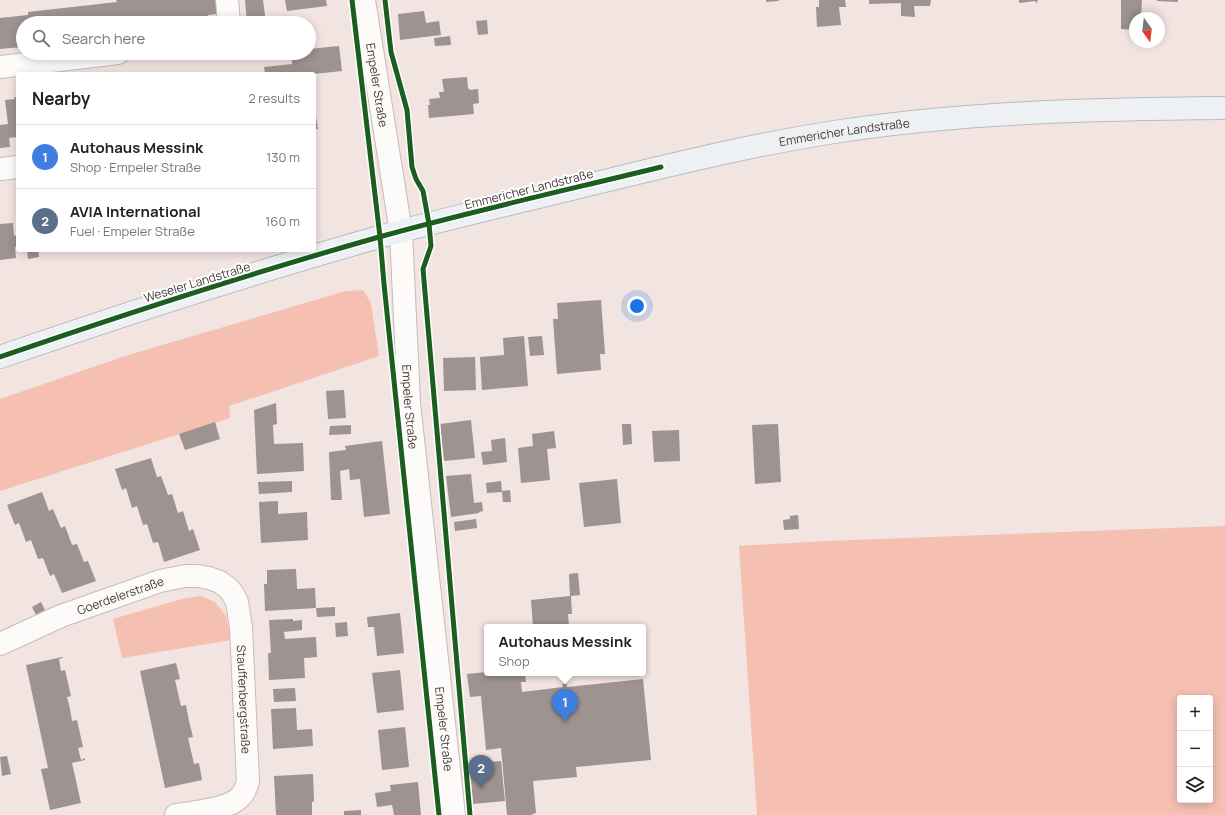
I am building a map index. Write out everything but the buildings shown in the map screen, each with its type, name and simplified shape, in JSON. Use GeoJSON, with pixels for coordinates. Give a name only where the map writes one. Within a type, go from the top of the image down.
{"type":"FeatureCollection","features":[{"type":"Feature","properties":{"kind":"main road","name":"Emmericher Landstraße"},"geometry":{"type":"LineString","coordinates":[[401,232],[661,167],[747,148],[840,131],[937,119],[1018,112],[1096,109],[1225,108]]}},
{"type":"Feature","properties":{"kind":"main road","name":"Weseler Landstraße"},"geometry":{"type":"LineString","coordinates":[[0,357],[100,323],[270,270],[401,232]]}},
{"type":"Feature","properties":{"kind":"street"},"geometry":{"type":"LineString","coordinates":[[227,0],[228,16]]}},
{"type":"Feature","properties":{"kind":"street","name":"Empeler Straße"},"geometry":{"type":"LineString","coordinates":[[364,0],[401,232],[409,403],[454,815]]}},
{"type":"Feature","properties":{"kind":"street"},"geometry":{"type":"LineString","coordinates":[[0,67],[59,60]]}},
{"type":"Feature","properties":{"kind":"street"},"geometry":{"type":"LineString","coordinates":[[0,169],[16,167]]}},
{"type":"Feature","properties":{"kind":"street","name":"Goerdelerstraße"},"geometry":{"type":"LineString","coordinates":[[0,644],[61,616],[160,580],[198,576],[220,582],[230,591],[236,602]]}},
{"type":"Feature","properties":{"kind":"street","name":"Stauffenbergstraße"},"geometry":{"type":"LineString","coordinates":[[176,815],[220,807],[233,802],[241,796],[246,787],[248,776],[241,627],[236,602]]}},
{"type":"Feature","properties":{"kind":"shaded area"},"geometry":{"type":"Polygon","coordinates":[[[363,290],[371,303],[379,356],[229,406],[230,418],[0,491],[0,399],[125,356],[346,291],[363,290]]]}},
{"type":"Feature","properties":{"kind":"shaded area"},"geometry":{"type":"Polygon","coordinates":[[[1225,526],[1225,815],[757,815],[739,546],[826,541],[1225,526]]]}},
{"type":"Feature","properties":{"kind":"shaded area"},"geometry":{"type":"Polygon","coordinates":[[[201,596],[215,602],[226,616],[231,640],[122,658],[113,619],[185,598],[201,596]]]}},
{"type":"Feature","properties":{"kind":"cycle path"},"geometry":{"type":"LineString","coordinates":[[352,0],[380,237],[439,815]]}},
{"type":"Feature","properties":{"kind":"cycle path"},"geometry":{"type":"LineString","coordinates":[[385,0],[391,52],[407,110],[412,167],[416,179],[423,191],[429,224],[431,246],[423,269],[470,815]]}},
{"type":"Feature","properties":{"kind":"cycle path"},"geometry":{"type":"LineString","coordinates":[[0,357],[189,294],[379,237],[484,209],[661,167]]}},
{"type":"Feature","properties":{"kind":"place","name":"Autohaus Messink"},"geometry":{"type":"Point","coordinates":[565,722]}},
{"type":"Feature","properties":{"kind":"place","name":"AVIA International"},"geometry":{"type":"Point","coordinates":[481,788]}}]}
